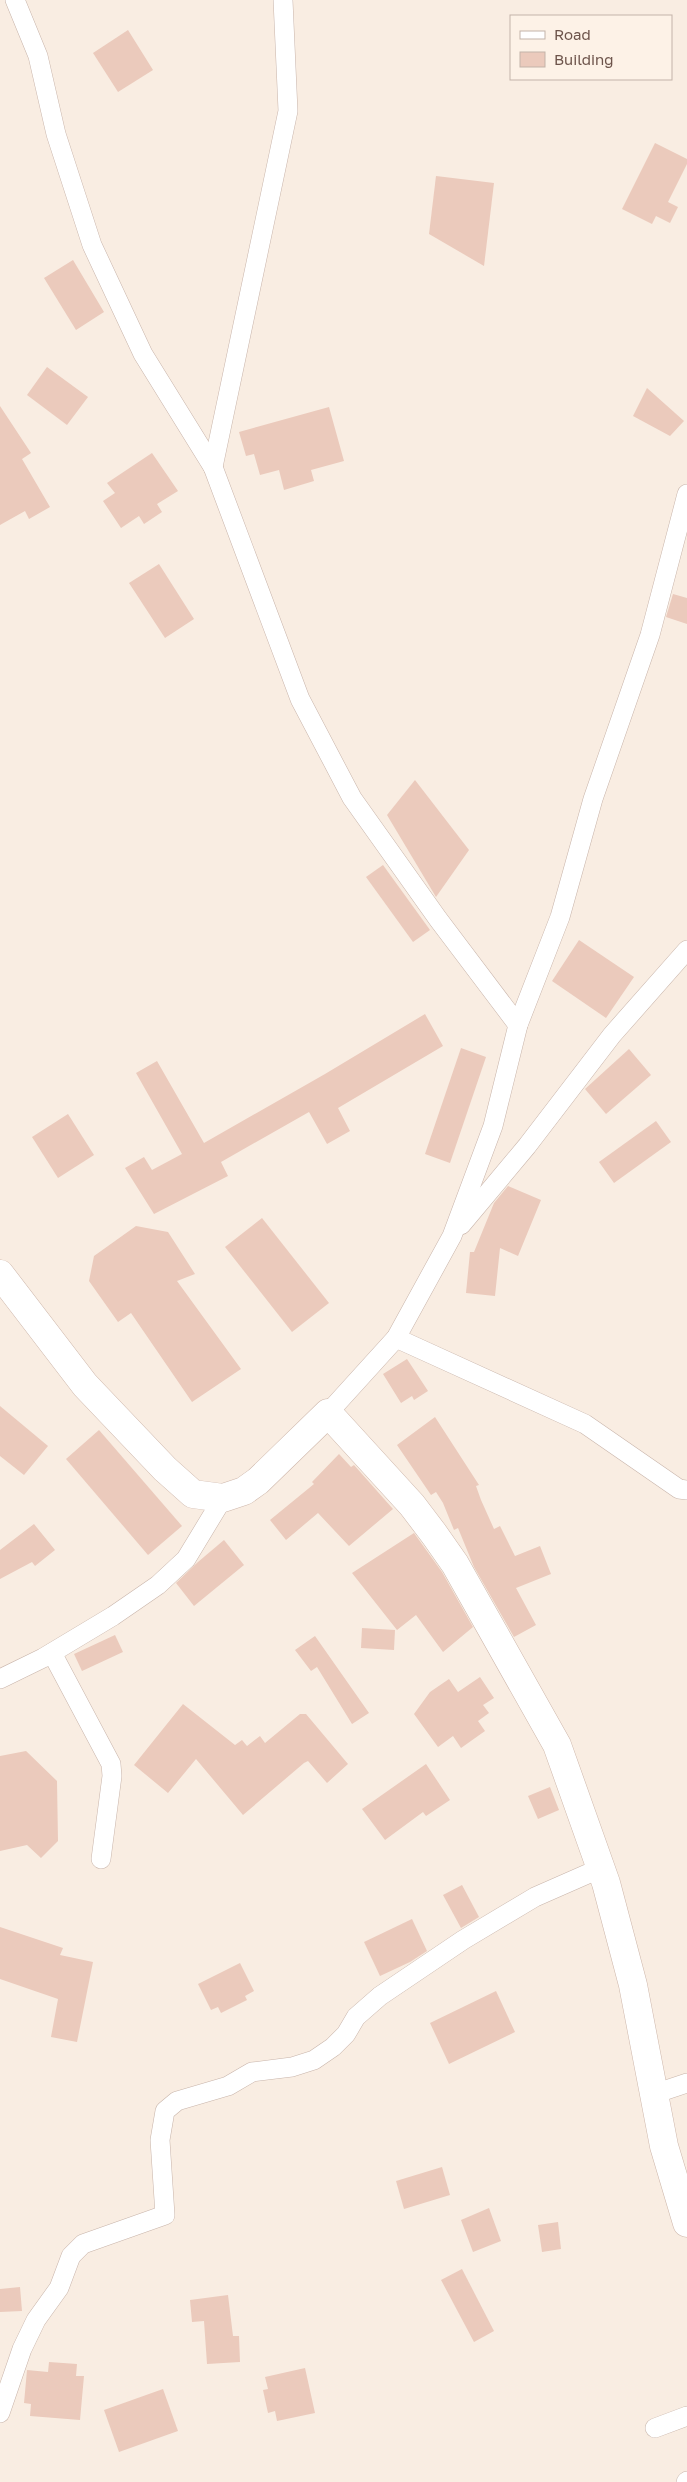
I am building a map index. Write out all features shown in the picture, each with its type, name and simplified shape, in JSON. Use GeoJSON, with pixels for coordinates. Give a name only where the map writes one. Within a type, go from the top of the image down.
{"type":"FeatureCollection","features":[{"type":"Feature","properties":{"kind":"street"},"geometry":{"type":"LineString","coordinates":[[15,0],[38,56],[56,134],[92,245],[143,354],[213,467],[300,699],[352,798],[518,1025]]}},
{"type":"Feature","properties":{"kind":"street"},"geometry":{"type":"LineString","coordinates":[[213,467],[288,111],[282,0]]}},
{"type":"Feature","properties":{"kind":"street"},"geometry":{"type":"LineString","coordinates":[[0,1274],[85,1385],[165,1469],[193,1494],[223,1498],[244,1492],[258,1481],[328,1413],[396,1338],[452,1236],[494,1126],[518,1025],[560,917],[593,799],[650,636],[687,494]]}},
{"type":"Feature","properties":{"kind":"street"},"geometry":{"type":"LineString","coordinates":[[452,1236],[527,1146],[612,1035],[687,950]]}},
{"type":"Feature","properties":{"kind":"street"},"geometry":{"type":"LineString","coordinates":[[396,1338],[585,1424],[683,1490],[687,1506]]}},
{"type":"Feature","properties":{"kind":"street"},"geometry":{"type":"LineString","coordinates":[[328,1413],[412,1505],[454,1564],[557,1745],[601,1868],[633,1985],[664,2146],[687,2223]]}},
{"type":"Feature","properties":{"kind":"street"},"geometry":{"type":"LineString","coordinates":[[0,1679],[52,1653],[113,1616],[158,1585],[186,1559],[223,1498]]}},
{"type":"Feature","properties":{"kind":"street"},"geometry":{"type":"LineString","coordinates":[[52,1653],[111,1764],[112,1776],[101,1859]]}},
{"type":"Feature","properties":{"kind":"street"},"geometry":{"type":"LineString","coordinates":[[0,2413],[22,2349],[36,2320],[60,2288],[71,2256],[83,2244],[165,2215],[160,2140],[165,2111],[177,2101],[228,2086],[252,2072],[292,2067],[314,2060],[334,2048],[346,2034],[356,2017],[380,1996],[463,1940],[535,1897],[601,1868]]}},
{"type":"Feature","properties":{"kind":"street"},"geometry":{"type":"LineString","coordinates":[[654,2094],[687,2083]]}},
{"type":"Feature","properties":{"kind":"street"},"geometry":{"type":"LineString","coordinates":[[655,2428],[687,2416]]}},
{"type":"Feature","properties":{"kind":"building"},"geometry":{"type":"Polygon","coordinates":[[[128,30],[153,70],[118,92],[93,53],[128,30]]]}},
{"type":"Feature","properties":{"kind":"building"},"geometry":{"type":"Polygon","coordinates":[[[655,143],[687,159],[687,164],[668,202],[678,207],[670,223],[656,216],[652,224],[622,209],[655,143]]]}},
{"type":"Feature","properties":{"kind":"building"},"geometry":{"type":"Polygon","coordinates":[[[436,176],[494,183],[484,266],[429,234],[436,176]]]}},
{"type":"Feature","properties":{"kind":"building"},"geometry":{"type":"Polygon","coordinates":[[[73,260],[104,312],[76,330],[44,278],[73,260]]]}},
{"type":"Feature","properties":{"kind":"building"},"geometry":{"type":"Polygon","coordinates":[[[47,367],[88,397],[67,425],[27,395],[47,367]]]}},
{"type":"Feature","properties":{"kind":"building"},"geometry":{"type":"Polygon","coordinates":[[[647,388],[684,421],[670,436],[633,416],[647,388]]]}},
{"type":"Feature","properties":{"kind":"building"},"geometry":{"type":"Polygon","coordinates":[[[0,406],[31,453],[22,459],[50,507],[29,519],[25,511],[0,525],[0,406]]]}},
{"type":"Feature","properties":{"kind":"building"},"geometry":{"type":"Polygon","coordinates":[[[329,407],[344,461],[311,470],[314,481],[284,490],[279,470],[260,475],[254,454],[246,456],[239,432],[329,407]]]}},
{"type":"Feature","properties":{"kind":"building"},"geometry":{"type":"Polygon","coordinates":[[[152,453],[178,491],[157,504],[162,512],[144,524],[139,516],[121,528],[103,501],[115,493],[107,483],[152,453]]]}},
{"type":"Feature","properties":{"kind":"building"},"geometry":{"type":"Polygon","coordinates":[[[159,564],[194,619],[165,638],[129,583],[159,564]]]}},
{"type":"Feature","properties":{"kind":"building"},"geometry":{"type":"Polygon","coordinates":[[[673,594],[687,598],[687,624],[666,617],[673,594]]]}},
{"type":"Feature","properties":{"kind":"building"},"geometry":{"type":"Polygon","coordinates":[[[415,780],[469,850],[436,897],[387,815],[415,780]]]}},
{"type":"Feature","properties":{"kind":"building"},"geometry":{"type":"Polygon","coordinates":[[[383,865],[430,930],[413,942],[366,877],[383,865]]]}},
{"type":"Feature","properties":{"kind":"building"},"geometry":{"type":"Polygon","coordinates":[[[579,940],[634,977],[606,1018],[552,981],[579,940]]]}},
{"type":"Feature","properties":{"kind":"building"},"geometry":{"type":"Polygon","coordinates":[[[425,1014],[443,1046],[338,1108],[350,1131],[327,1144],[309,1112],[221,1162],[228,1176],[154,1214],[125,1168],[144,1157],[152,1170],[182,1154],[136,1073],[157,1061],[204,1143],[425,1014]]]}},
{"type":"Feature","properties":{"kind":"building"},"geometry":{"type":"Polygon","coordinates":[[[461,1048],[486,1057],[450,1163],[425,1154],[461,1048]]]}},
{"type":"Feature","properties":{"kind":"building"},"geometry":{"type":"Polygon","coordinates":[[[629,1049],[651,1075],[606,1114],[585,1089],[629,1049]]]}},
{"type":"Feature","properties":{"kind":"building"},"geometry":{"type":"Polygon","coordinates":[[[68,1114],[94,1155],[58,1178],[32,1137],[68,1114]]]}},
{"type":"Feature","properties":{"kind":"building"},"geometry":{"type":"Polygon","coordinates":[[[656,1121],[671,1142],[614,1183],[599,1162],[656,1121]]]}},
{"type":"Feature","properties":{"kind":"building"},"geometry":{"type":"Polygon","coordinates":[[[508,1186],[541,1200],[518,1256],[500,1248],[495,1296],[466,1293],[470,1252],[474,1252],[494,1203],[508,1186]]]}},
{"type":"Feature","properties":{"kind":"building"},"geometry":{"type":"Polygon","coordinates":[[[262,1218],[329,1303],[292,1332],[225,1247],[262,1218]]]}},
{"type":"Feature","properties":{"kind":"building"},"geometry":{"type":"Polygon","coordinates":[[[136,1226],[168,1232],[195,1274],[177,1281],[241,1369],[192,1402],[131,1313],[118,1322],[89,1281],[94,1256],[136,1226]]]}},
{"type":"Feature","properties":{"kind":"building"},"geometry":{"type":"Polygon","coordinates":[[[407,1359],[428,1391],[414,1400],[412,1396],[401,1403],[383,1374],[407,1359]]]}},
{"type":"Feature","properties":{"kind":"building"},"geometry":{"type":"Polygon","coordinates":[[[0,1406],[48,1446],[24,1475],[0,1456],[0,1406]]]}},
{"type":"Feature","properties":{"kind":"building"},"geometry":{"type":"Polygon","coordinates":[[[435,1417],[479,1485],[476,1486],[494,1529],[500,1526],[515,1556],[540,1546],[551,1574],[516,1588],[536,1625],[514,1637],[474,1567],[458,1528],[454,1530],[443,1503],[436,1492],[431,1495],[397,1445],[435,1417]]]}},
{"type":"Feature","properties":{"kind":"building"},"geometry":{"type":"Polygon","coordinates":[[[99,1430],[182,1526],[148,1555],[66,1459],[99,1430]]]}},
{"type":"Feature","properties":{"kind":"building"},"geometry":{"type":"Polygon","coordinates":[[[339,1454],[351,1467],[354,1465],[393,1509],[349,1546],[318,1513],[286,1540],[270,1520],[314,1484],[312,1482],[339,1454]]]}},
{"type":"Feature","properties":{"kind":"building"},"geometry":{"type":"Polygon","coordinates":[[[34,1524],[55,1550],[35,1566],[32,1562],[0,1579],[0,1550],[34,1524]]]}},
{"type":"Feature","properties":{"kind":"building"},"geometry":{"type":"Polygon","coordinates":[[[414,1533],[442,1572],[473,1627],[443,1652],[416,1615],[397,1630],[352,1573],[414,1533]]]}},
{"type":"Feature","properties":{"kind":"building"},"geometry":{"type":"Polygon","coordinates":[[[224,1540],[244,1565],[194,1606],[176,1583],[224,1540]]]}},
{"type":"Feature","properties":{"kind":"building"},"geometry":{"type":"Polygon","coordinates":[[[362,1628],[395,1630],[394,1650],[361,1648],[362,1628]]]}},
{"type":"Feature","properties":{"kind":"building"},"geometry":{"type":"Polygon","coordinates":[[[115,1635],[123,1652],[82,1671],[74,1654],[115,1635]]]}},
{"type":"Feature","properties":{"kind":"building"},"geometry":{"type":"Polygon","coordinates":[[[315,1636],[369,1713],[352,1724],[317,1667],[311,1671],[295,1650],[315,1636]]]}},
{"type":"Feature","properties":{"kind":"building"},"geometry":{"type":"Polygon","coordinates":[[[480,1677],[494,1698],[483,1705],[489,1713],[478,1721],[485,1731],[461,1748],[453,1736],[438,1747],[414,1714],[430,1692],[449,1679],[458,1692],[480,1677]]]}},
{"type":"Feature","properties":{"kind":"building"},"geometry":{"type":"Polygon","coordinates":[[[183,1704],[235,1745],[242,1740],[247,1746],[260,1736],[265,1743],[300,1714],[306,1714],[348,1764],[327,1783],[308,1761],[243,1815],[196,1759],[168,1793],[134,1765],[183,1704]]]}},
{"type":"Feature","properties":{"kind":"building"},"geometry":{"type":"Polygon","coordinates":[[[26,1751],[57,1781],[58,1841],[41,1858],[27,1845],[0,1851],[0,1756],[26,1751]]]}},
{"type":"Feature","properties":{"kind":"building"},"geometry":{"type":"Polygon","coordinates":[[[426,1764],[450,1800],[426,1816],[423,1812],[385,1840],[362,1809],[426,1764]]]}},
{"type":"Feature","properties":{"kind":"building"},"geometry":{"type":"Polygon","coordinates":[[[550,1787],[559,1810],[538,1819],[528,1796],[550,1787]]]}},
{"type":"Feature","properties":{"kind":"building"},"geometry":{"type":"Polygon","coordinates":[[[462,1885],[479,1917],[461,1928],[443,1895],[462,1885]]]}},
{"type":"Feature","properties":{"kind":"building"},"geometry":{"type":"Polygon","coordinates":[[[412,1919],[427,1951],[410,1962],[380,1976],[364,1942],[412,1919]]]}},
{"type":"Feature","properties":{"kind":"building"},"geometry":{"type":"Polygon","coordinates":[[[0,1927],[63,1948],[60,1955],[93,1962],[77,2042],[51,2037],[58,1999],[0,1979],[0,1927]]]}},
{"type":"Feature","properties":{"kind":"building"},"geometry":{"type":"Polygon","coordinates":[[[240,1963],[254,1991],[245,1996],[247,2000],[221,2013],[218,2007],[211,2010],[198,1984],[240,1963]]]}},
{"type":"Feature","properties":{"kind":"building"},"geometry":{"type":"Polygon","coordinates":[[[496,1991],[515,2032],[449,2064],[430,2023],[496,1991]]]}},
{"type":"Feature","properties":{"kind":"building"},"geometry":{"type":"Polygon","coordinates":[[[442,2167],[450,2195],[404,2209],[396,2181],[442,2167]]]}},
{"type":"Feature","properties":{"kind":"building"},"geometry":{"type":"Polygon","coordinates":[[[489,2208],[501,2241],[473,2252],[461,2220],[489,2208]]]}},
{"type":"Feature","properties":{"kind":"building"},"geometry":{"type":"Polygon","coordinates":[[[558,2222],[561,2249],[542,2252],[538,2225],[558,2222]]]}},
{"type":"Feature","properties":{"kind":"building"},"geometry":{"type":"Polygon","coordinates":[[[462,2269],[494,2331],[474,2342],[441,2280],[462,2269]]]}},
{"type":"Feature","properties":{"kind":"building"},"geometry":{"type":"Polygon","coordinates":[[[20,2287],[22,2311],[0,2312],[0,2289],[20,2287]]]}},
{"type":"Feature","properties":{"kind":"building"},"geometry":{"type":"Polygon","coordinates":[[[228,2295],[233,2336],[239,2336],[240,2362],[207,2364],[204,2321],[192,2322],[190,2300],[228,2295]]]}},
{"type":"Feature","properties":{"kind":"building"},"geometry":{"type":"Polygon","coordinates":[[[49,2362],[77,2364],[76,2376],[84,2376],[80,2420],[30,2416],[31,2404],[24,2403],[27,2370],[48,2372],[49,2362]]]}},
{"type":"Feature","properties":{"kind":"building"},"geometry":{"type":"Polygon","coordinates":[[[305,2368],[315,2413],[277,2421],[275,2411],[268,2413],[263,2390],[268,2389],[265,2377],[305,2368]]]}},
{"type":"Feature","properties":{"kind":"building"},"geometry":{"type":"Polygon","coordinates":[[[163,2389],[178,2431],[119,2452],[104,2410],[163,2389]]]}}]}
